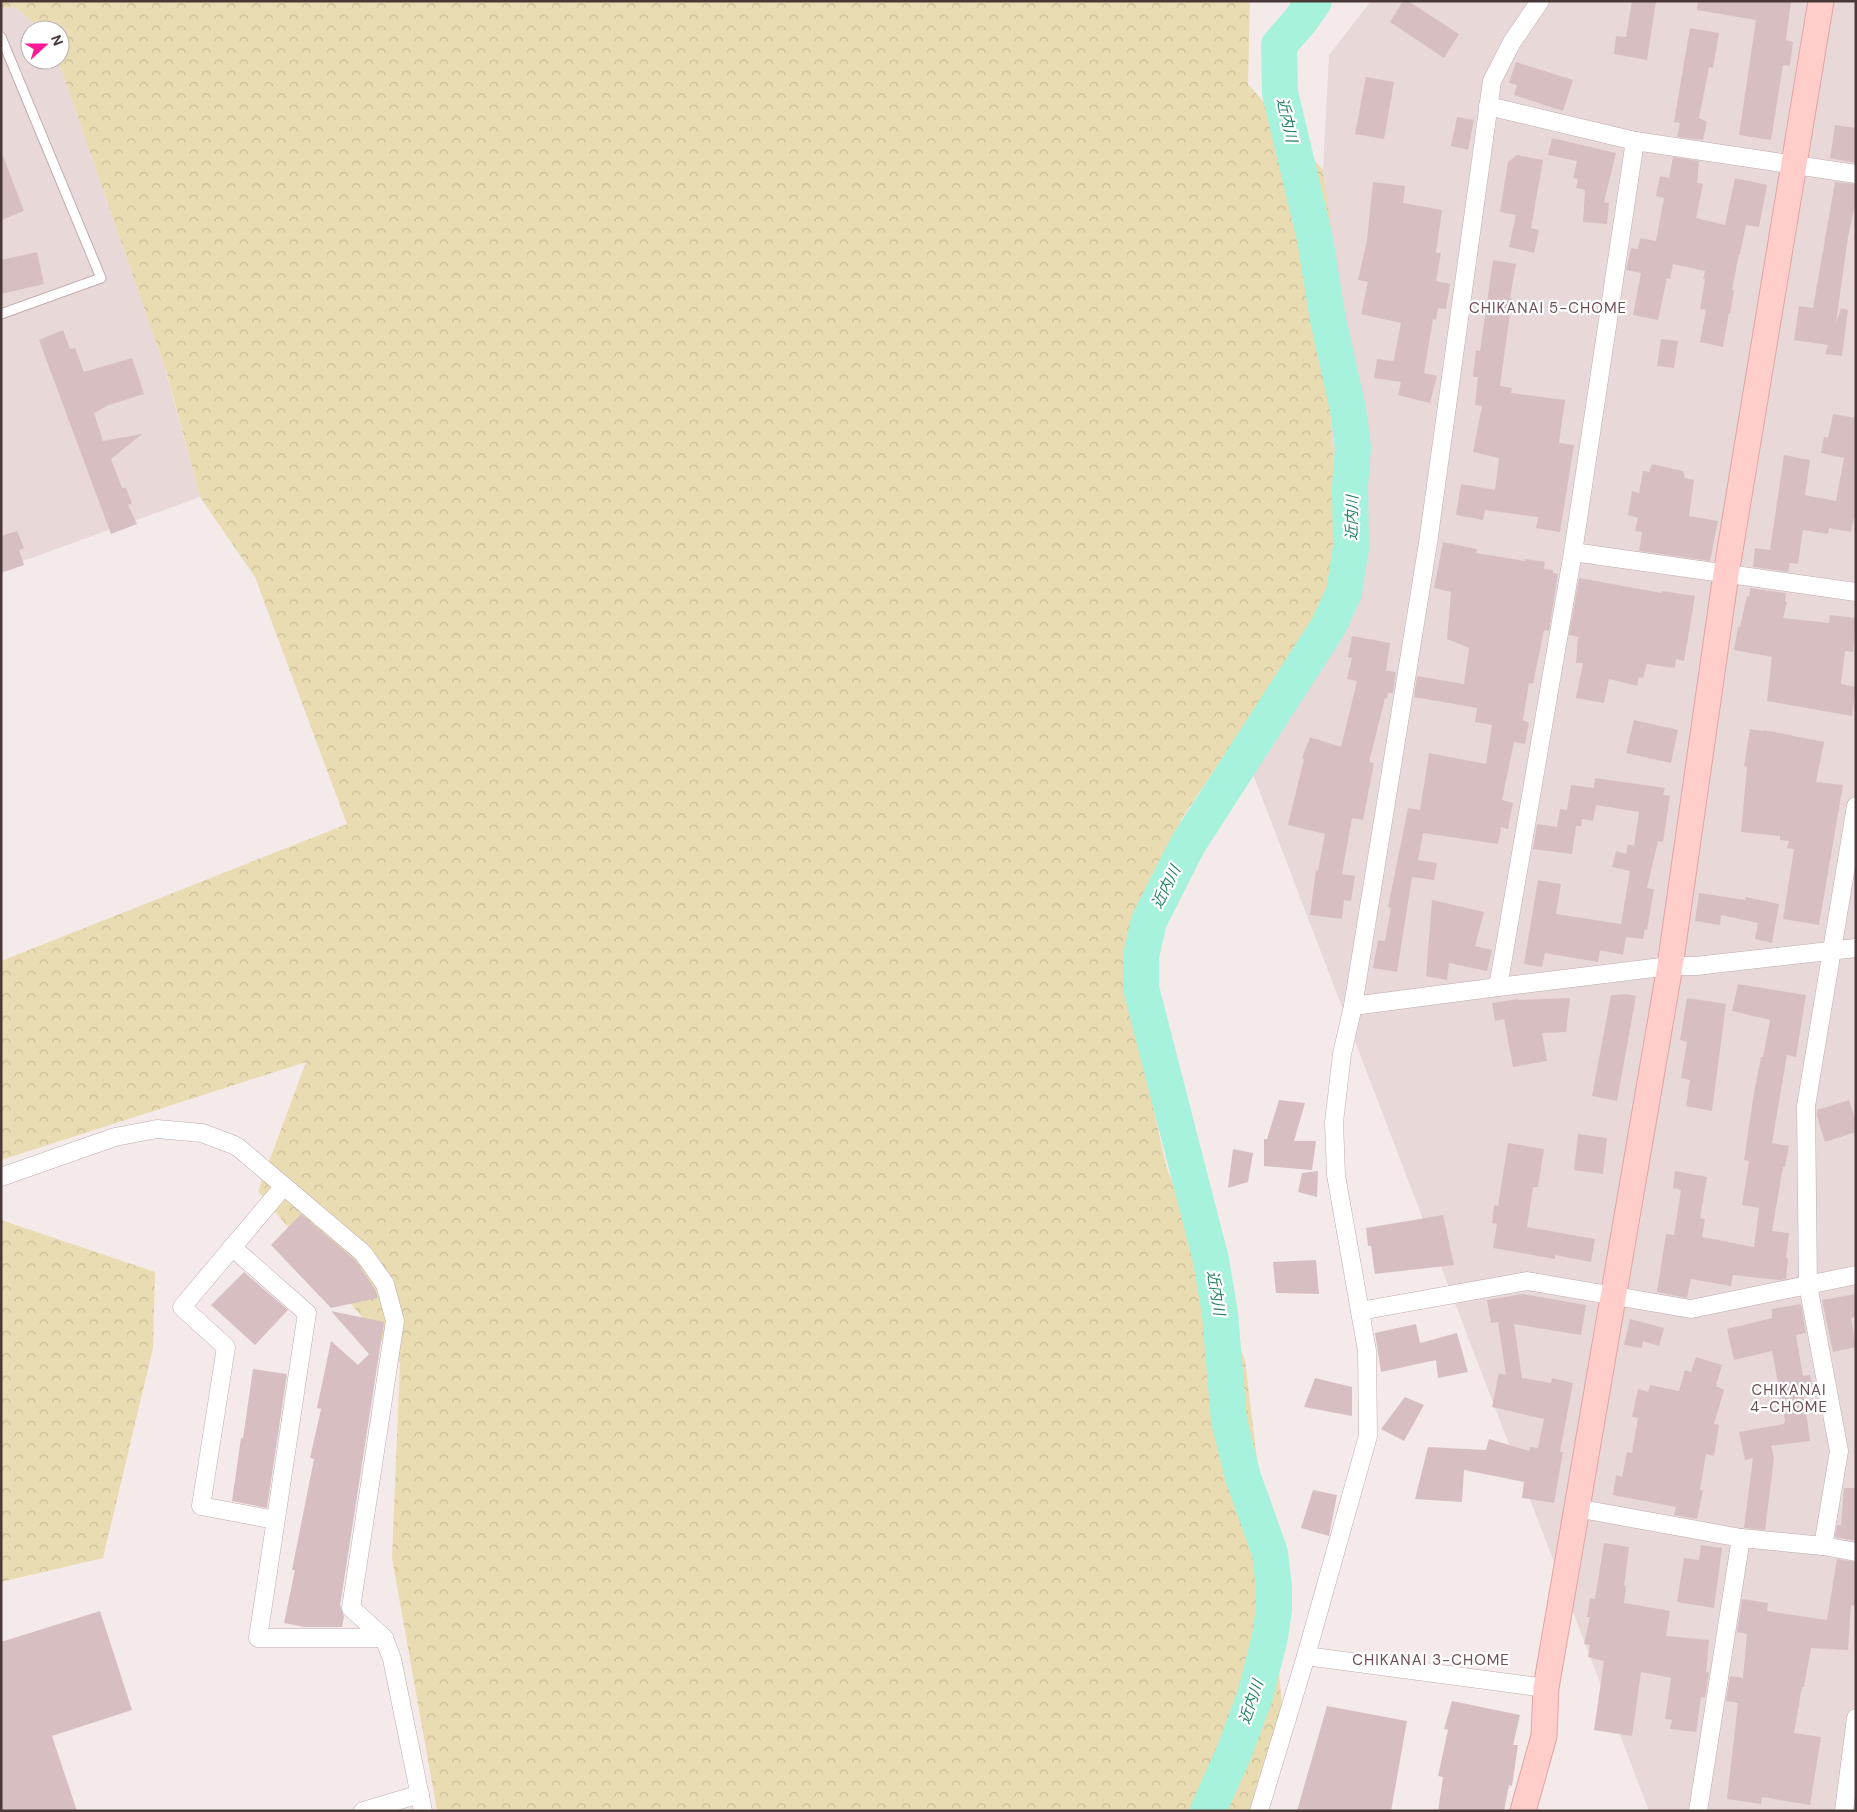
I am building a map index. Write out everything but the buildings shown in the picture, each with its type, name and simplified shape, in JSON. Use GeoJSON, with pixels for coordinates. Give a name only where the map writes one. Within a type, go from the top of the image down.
{"type":"FeatureCollection","features":[{"type":"Feature","properties":{"kind":"street"},"geometry":{"type":"LineString","coordinates":[[1259,1811],[1306,1656],[1368,1436],[1367,1351],[1336,1175],[1334,1122],[1342,1054],[1353,1006],[1428,543],[1492,81],[1512,42],[1540,1]]}},
{"type":"Feature","properties":{"kind":"street"},"geometry":{"type":"LineString","coordinates":[[1523,1811],[1544,1736],[1546,1688],[1670,966],[1726,574],[1821,1]]}},
{"type":"Feature","properties":{"kind":"street"},"geometry":{"type":"LineString","coordinates":[[1488,106],[1635,141],[1856,174]]}},
{"type":"Feature","properties":{"kind":"street"},"geometry":{"type":"LineString","coordinates":[[1498,987],[1573,552],[1635,141]]}},
{"type":"Feature","properties":{"kind":"street"},"geometry":{"type":"LineString","coordinates":[[1573,552],[1856,592]]}},
{"type":"Feature","properties":{"kind":"street"},"geometry":{"type":"LineString","coordinates":[[1823,1546],[1840,1450],[1808,1285],[1806,1106],[1856,806]]}},
{"type":"Feature","properties":{"kind":"street"},"geometry":{"type":"LineString","coordinates":[[1353,1006],[1670,966],[1696,966],[1856,948]]}},
{"type":"Feature","properties":{"kind":"street"},"geometry":{"type":"LineString","coordinates":[[1,1177],[115,1138],[157,1129],[202,1133],[234,1145],[284,1186],[363,1253],[385,1284],[395,1321],[351,1608],[384,1638],[392,1659],[421,1802],[363,1811]]}},
{"type":"Feature","properties":{"kind":"street"},"geometry":{"type":"LineString","coordinates":[[276,1520],[201,1506],[226,1347],[182,1307],[284,1186]]}},
{"type":"Feature","properties":{"kind":"street"},"geometry":{"type":"LineString","coordinates":[[232,1247],[307,1313],[258,1638],[384,1638]]}},
{"type":"Feature","properties":{"kind":"street"},"geometry":{"type":"LineString","coordinates":[[1360,1311],[1527,1280],[1691,1309],[1856,1275]]}},
{"type":"Feature","properties":{"kind":"street"},"geometry":{"type":"LineString","coordinates":[[1576,1508],[1741,1538],[1823,1546],[1856,1552]]}},
{"type":"Feature","properties":{"kind":"street"},"geometry":{"type":"LineString","coordinates":[[1698,1811],[1741,1538]]}},
{"type":"Feature","properties":{"kind":"street"},"geometry":{"type":"LineString","coordinates":[[1306,1656],[1546,1688]]}},
{"type":"Feature","properties":{"kind":"street"},"geometry":{"type":"LineString","coordinates":[[1844,1811],[1856,1718]]}},
{"type":"Feature","properties":{"kind":"lane"},"geometry":{"type":"LineString","coordinates":[[1,37],[101,278],[1,314]]}},
{"type":"Feature","properties":{"kind":"shaded area"},"geometry":{"type":"Polygon","coordinates":[[[1371,1],[1856,1],[1856,1811],[1649,1811],[1238,735],[1330,591],[1336,495],[1329,394],[1340,311],[1323,170],[1329,55],[1371,1]]]}},
{"type":"Feature","properties":{"kind":"shaded area"},"geometry":{"type":"Polygon","coordinates":[[[15,7],[30,20],[20,20],[20,70],[61,70],[164,365],[200,497],[1,569],[1,8],[15,7]]]}},
{"type":"Feature","properties":{"kind":"green space"},"geometry":{"type":"Polygon","coordinates":[[[1,1],[1250,1],[1248,84],[1323,170],[1342,305],[1329,394],[1336,495],[1330,591],[1290,656],[1181,820],[1128,990],[1166,1166],[1245,1360],[1269,1559],[1284,1729],[1253,1811],[437,1811],[392,1558],[400,1363],[258,1191],[306,1062],[1,1160],[1,961],[347,824],[255,577],[200,497],[167,374],[61,70],[70,70],[70,20],[30,20],[15,7],[1,8],[1,1]]]}},
{"type":"Feature","properties":{"kind":"green space"},"geometry":{"type":"Polygon","coordinates":[[[1,1220],[155,1272],[153,1348],[103,1558],[1,1582],[1,1220]]]}},
{"type":"Feature","properties":{"kind":"waterway","name":"近内川"},"geometry":{"type":"LineString","coordinates":[[1208,1811],[1235,1750],[1255,1696],[1270,1637],[1274,1609],[1274,1588],[1270,1553],[1243,1477],[1229,1421],[1220,1314],[1211,1260],[1141,988],[1141,956],[1149,921],[1188,844],[1328,627],[1344,592],[1351,548],[1350,486],[1353,448],[1348,409],[1328,320],[1315,239],[1280,93],[1279,45],[1314,1]]}},
{"type":"Feature","properties":{"kind":"district","name":"CHIKANAI 5-CHOME"},"geometry":{"type":"Point","coordinates":[1548,308]}},
{"type":"Feature","properties":{"kind":"district","name":"CHIKANAI 4-CHOME"},"geometry":{"type":"Point","coordinates":[1789,1398]}},
{"type":"Feature","properties":{"kind":"district","name":"CHIKANAI 3-CHOME"},"geometry":{"type":"Point","coordinates":[1431,1660]}}]}
